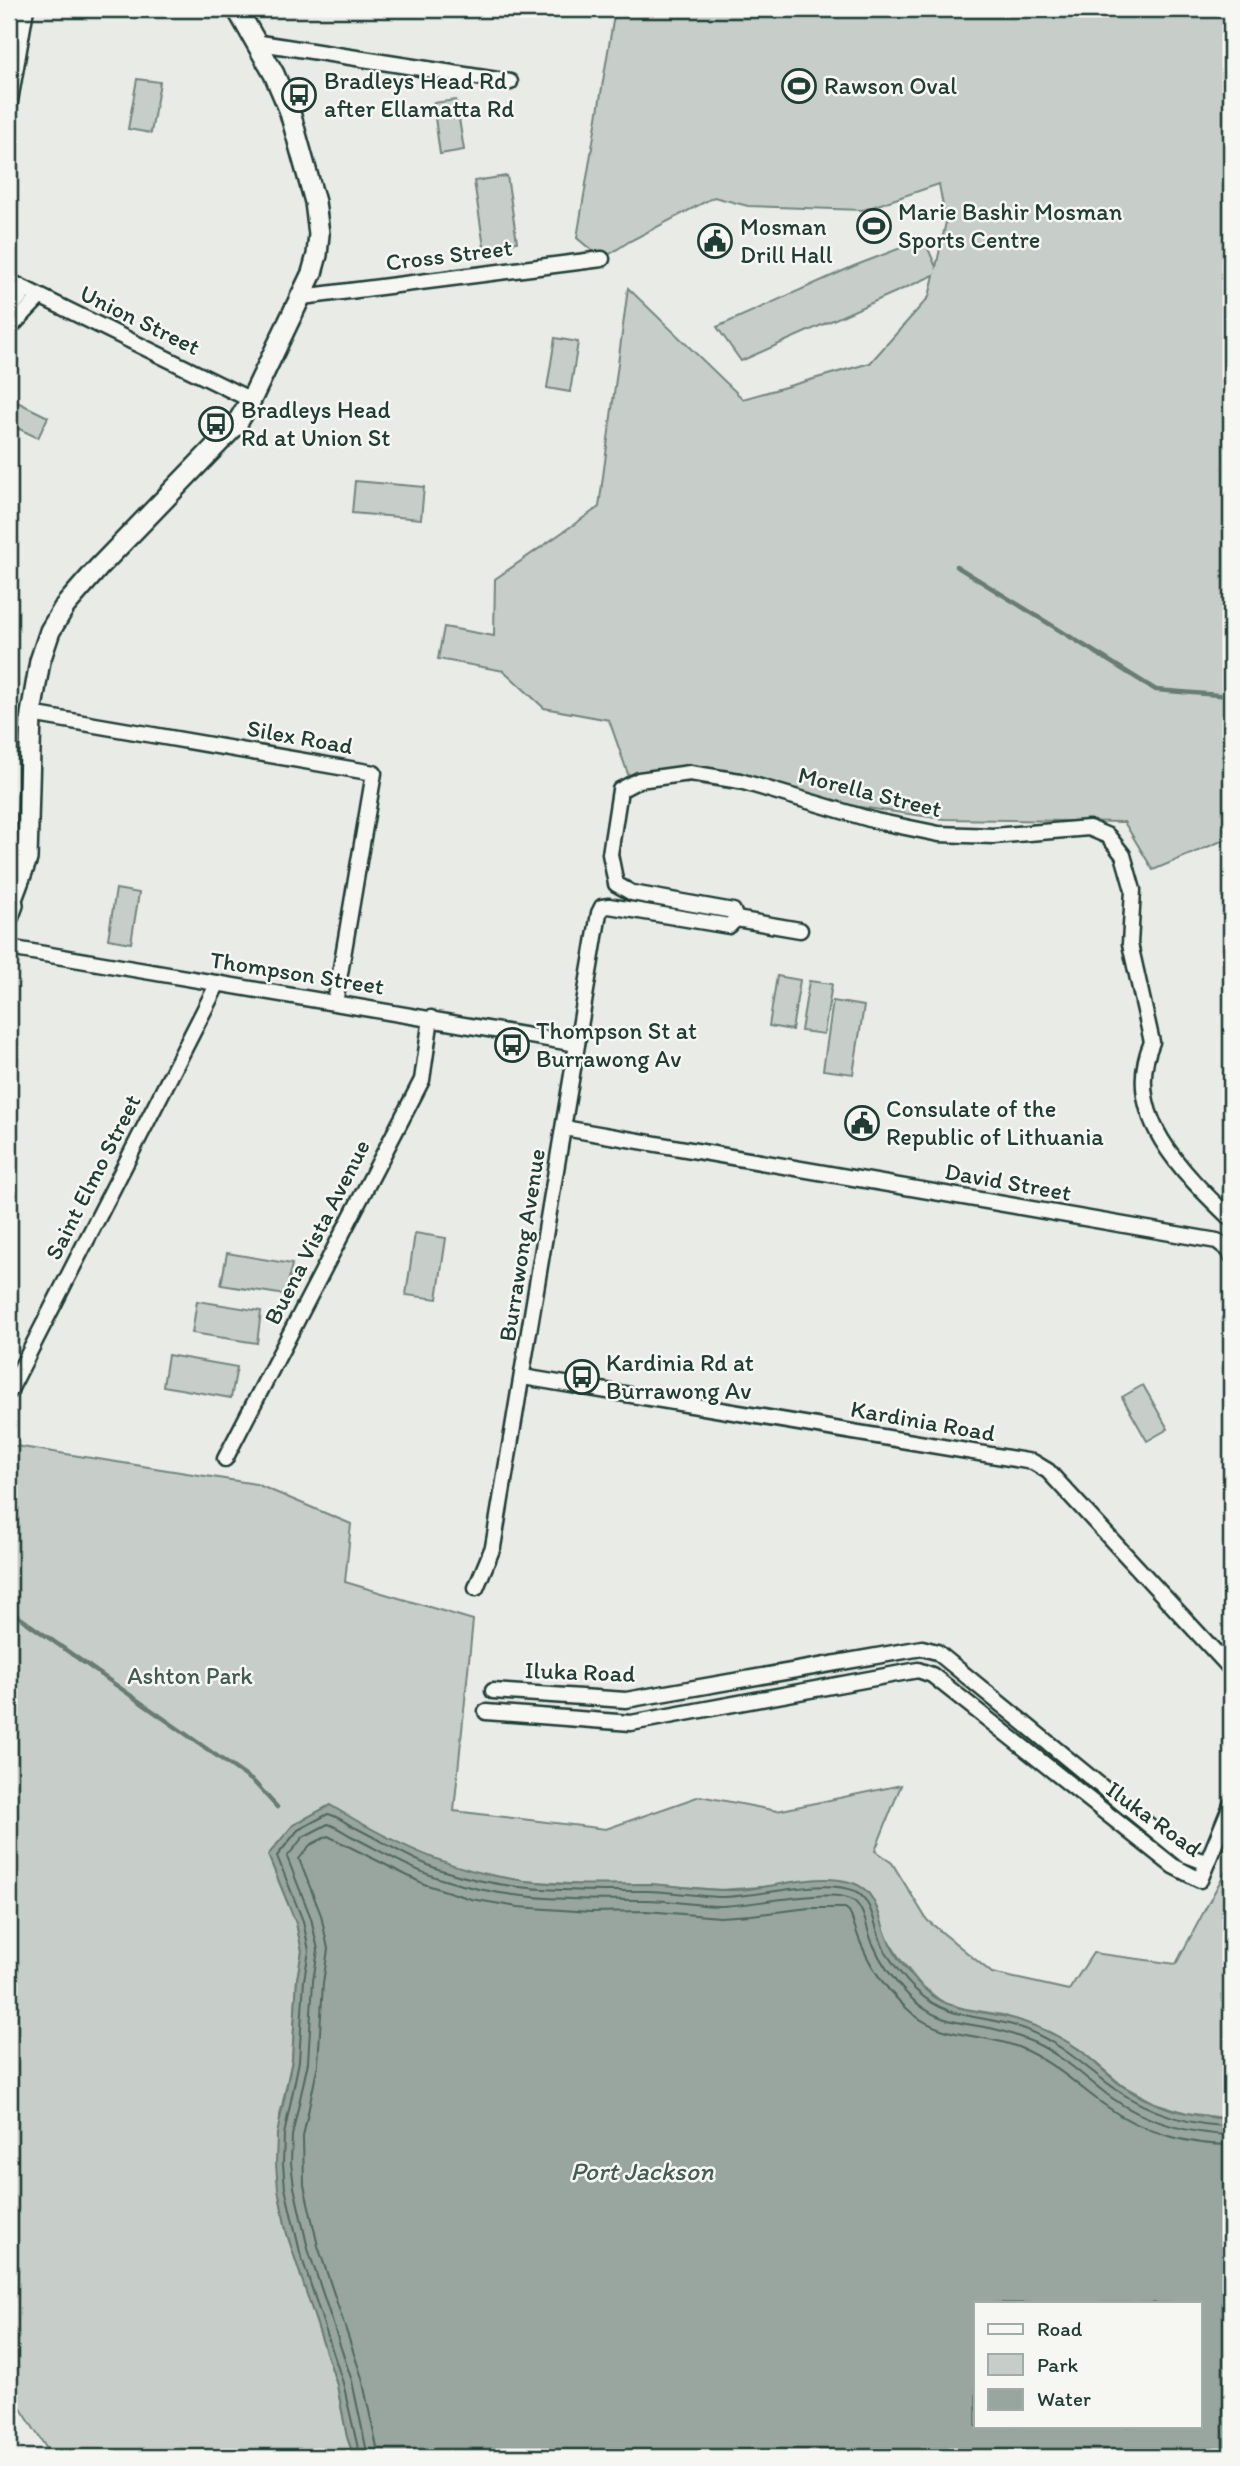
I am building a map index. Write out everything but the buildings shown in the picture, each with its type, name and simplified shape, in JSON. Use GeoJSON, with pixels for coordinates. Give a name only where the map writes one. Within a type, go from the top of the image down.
{"type":"FeatureCollection","features":[{"type":"Feature","properties":{"kind":"main road"},"geometry":{"type":"LineString","coordinates":[[10,905],[27,859],[31,714],[40,661],[50,631],[65,606],[99,566],[224,438],[251,400],[302,296],[317,255],[318,213],[289,109],[274,74],[237,9]]}},
{"type":"Feature","properties":{"kind":"street"},"geometry":{"type":"LineString","coordinates":[[9,107],[26,9]]}},
{"type":"Feature","properties":{"kind":"street"},"geometry":{"type":"LineString","coordinates":[[254,42],[510,82]]}},
{"type":"Feature","properties":{"kind":"street","name":"Cross Street"},"geometry":{"type":"LineString","coordinates":[[302,296],[602,259]]}},
{"type":"Feature","properties":{"kind":"street","name":"Union Street"},"geometry":{"type":"LineString","coordinates":[[9,281],[251,400]]}},
{"type":"Feature","properties":{"kind":"street"},"geometry":{"type":"LineString","coordinates":[[9,309],[34,294]]}},
{"type":"Feature","properties":{"kind":"street"},"geometry":{"type":"LineString","coordinates":[[9,329],[34,294]]}},
{"type":"Feature","properties":{"kind":"street","name":"Silex Road"},"geometry":{"type":"LineString","coordinates":[[31,714],[374,773],[335,1003]]}},
{"type":"Feature","properties":{"kind":"street","name":"Morella Street"},"geometry":{"type":"LineString","coordinates":[[736,919],[733,911],[632,893],[616,884],[610,854],[620,790],[639,780],[690,773],[740,781],[877,821],[939,834],[993,836],[1088,828],[1108,836],[1124,855],[1133,890],[1130,944],[1152,1042],[1146,1056],[1143,1094],[1161,1139],[1194,1184],[1231,1219]]}},
{"type":"Feature","properties":{"kind":"street","name":"Burrawong Avenue"},"geometry":{"type":"LineString","coordinates":[[476,1588],[494,1547],[599,913],[602,907],[609,906],[729,926],[736,919]]}},
{"type":"Feature","properties":{"kind":"street"},"geometry":{"type":"LineString","coordinates":[[736,919],[800,930]]}},
{"type":"Feature","properties":{"kind":"street","name":"Thompson Street"},"geometry":{"type":"LineString","coordinates":[[9,948],[577,1044]]}},
{"type":"Feature","properties":{"kind":"street","name":"Saint Elmo Street"},"geometry":{"type":"LineString","coordinates":[[9,1392],[218,984]]}},
{"type":"Feature","properties":{"kind":"street","name":"Buena Vista Avenue"},"geometry":{"type":"LineString","coordinates":[[225,1459],[422,1080],[431,1018]]}},
{"type":"Feature","properties":{"kind":"street","name":"David Street"},"geometry":{"type":"LineString","coordinates":[[564,1128],[1217,1241],[1230,1251],[1231,1255]]}},
{"type":"Feature","properties":{"kind":"street","name":"Kardinia Road"},"geometry":{"type":"LineString","coordinates":[[523,1377],[1033,1462],[1048,1471],[1231,1669]]}},
{"type":"Feature","properties":{"kind":"street","name":"Iluka Road"},"geometry":{"type":"LineString","coordinates":[[486,1712],[631,1723],[918,1670],[932,1675],[1173,1866],[1200,1880],[1207,1863],[1184,1854],[937,1652],[922,1648],[626,1700],[493,1691]]}},
{"type":"Feature","properties":{"kind":"street"},"geometry":{"type":"LineString","coordinates":[[1207,1863],[1231,1805]]}},
{"type":"Feature","properties":{"kind":"green space"},"geometry":{"type":"Polygon","coordinates":[[[615,9],[1231,9],[1231,837],[1153,870],[1124,822],[944,819],[628,774],[609,720],[544,708],[504,671],[438,659],[444,627],[494,636],[495,579],[599,507],[628,288],[743,399],[870,363],[929,297],[934,275],[741,361],[717,327],[854,266],[924,239],[936,267],[946,222],[939,184],[863,210],[748,206],[714,197],[630,241],[602,259],[577,238],[615,9]]]}},
{"type":"Feature","properties":{"kind":"green space"},"geometry":{"type":"Polygon","coordinates":[[[137,79],[160,82],[151,133],[128,129],[137,79]]]}},
{"type":"Feature","properties":{"kind":"green space"},"geometry":{"type":"Polygon","coordinates":[[[456,100],[464,150],[440,154],[433,103],[456,100]]]}},
{"type":"Feature","properties":{"kind":"green space"},"geometry":{"type":"Polygon","coordinates":[[[507,176],[517,242],[484,247],[474,181],[507,176]]]}},
{"type":"Feature","properties":{"kind":"green space"},"geometry":{"type":"Polygon","coordinates":[[[555,338],[578,342],[570,392],[547,388],[555,338]]]}},
{"type":"Feature","properties":{"kind":"green space"},"geometry":{"type":"Polygon","coordinates":[[[9,398],[48,417],[38,438],[9,424],[9,398]]]}},
{"type":"Feature","properties":{"kind":"green space"},"geometry":{"type":"Polygon","coordinates":[[[355,481],[424,487],[421,519],[352,513],[355,481]]]}},
{"type":"Feature","properties":{"kind":"green space"},"geometry":{"type":"Polygon","coordinates":[[[116,889],[139,893],[131,943],[108,939],[116,889]]]}},
{"type":"Feature","properties":{"kind":"green space"},"geometry":{"type":"Polygon","coordinates":[[[777,976],[800,980],[792,1030],[769,1026],[777,976]]]}},
{"type":"Feature","properties":{"kind":"green space"},"geometry":{"type":"Polygon","coordinates":[[[809,981],[832,984],[824,1034],[801,1031],[809,981]]]}},
{"type":"Feature","properties":{"kind":"green space"},"geometry":{"type":"Polygon","coordinates":[[[833,1001],[864,1006],[853,1074],[823,1070],[833,1001]]]}},
{"type":"Feature","properties":{"kind":"green space"},"geometry":{"type":"Polygon","coordinates":[[[415,1233],[446,1238],[437,1299],[406,1295],[415,1233]]]}},
{"type":"Feature","properties":{"kind":"green space"},"geometry":{"type":"Polygon","coordinates":[[[227,1253],[292,1264],[286,1295],[221,1285],[227,1253]]]}},
{"type":"Feature","properties":{"kind":"green space"},"geometry":{"type":"Polygon","coordinates":[[[197,1301],[261,1311],[257,1343],[192,1333],[197,1301]]]}},
{"type":"Feature","properties":{"kind":"green space"},"geometry":{"type":"Polygon","coordinates":[[[168,1355],[237,1367],[231,1398],[163,1386],[168,1355]]]}},
{"type":"Feature","properties":{"kind":"green space"},"geometry":{"type":"Polygon","coordinates":[[[1143,1385],[1168,1429],[1147,1441],[1122,1397],[1143,1385]]]}},
{"type":"Feature","properties":{"kind":"green space","name":"Ashton Park"},"geometry":{"type":"Polygon","coordinates":[[[9,1445],[256,1484],[351,1524],[345,1582],[473,1620],[454,1811],[606,1829],[700,1796],[777,1811],[901,1785],[875,1851],[892,1863],[927,1920],[992,1973],[1069,1990],[1093,1953],[1176,1964],[1231,1861],[1231,2119],[1187,2113],[1155,2103],[1123,2086],[1079,2049],[1051,2033],[1003,2015],[943,2003],[920,1984],[900,1959],[885,1935],[877,1908],[838,1881],[720,1890],[646,1884],[601,1886],[522,1881],[477,1873],[443,1863],[411,1850],[358,1822],[268,1855],[296,1923],[302,1951],[297,1979],[292,2060],[280,2115],[278,2189],[287,2234],[337,2385],[347,2437],[354,2457],[52,2457],[9,2390],[9,1445]]]}},
{"type":"Feature","properties":{"kind":"water","name":"Port Jackson"},"geometry":{"type":"Polygon","coordinates":[[[330,1805],[407,1847],[433,1858],[516,1880],[584,1885],[647,1884],[721,1890],[824,1879],[839,1880],[862,1887],[873,1900],[886,1936],[902,1964],[923,1988],[940,2000],[963,2009],[1012,2018],[1054,2034],[1081,2051],[1121,2085],[1146,2100],[1188,2113],[1231,2119],[1231,2457],[354,2457],[347,2437],[337,2385],[287,2234],[278,2189],[277,2134],[292,2060],[297,1979],[302,1951],[296,1923],[268,1855],[293,1825],[330,1805]]]}},
{"type":"Feature","properties":{"kind":"waterway"},"geometry":{"type":"LineString","coordinates":[[956,566],[1156,690],[1231,696]]}},
{"type":"Feature","properties":{"kind":"waterway"},"geometry":{"type":"LineString","coordinates":[[9,1610],[254,1782],[277,1807]]}},
{"type":"Feature","properties":{"kind":"place","name":"Rawson Oval"},"geometry":{"type":"Point","coordinates":[799,86]}},
{"type":"Feature","properties":{"kind":"place","name":"Bradleys Head Rd after Ellamatta Rd"},"geometry":{"type":"Point","coordinates":[299,95]}},
{"type":"Feature","properties":{"kind":"place","name":"Marie Bashir Mosman Sports Centre"},"geometry":{"type":"Point","coordinates":[874,226]}},
{"type":"Feature","properties":{"kind":"place","name":"Mosman Drill Hall"},"geometry":{"type":"Point","coordinates":[715,241]}},
{"type":"Feature","properties":{"kind":"place","name":"Bradleys Head Rd at Union St"},"geometry":{"type":"Point","coordinates":[216,424]}},
{"type":"Feature","properties":{"kind":"place","name":"Thompson St at Burrawong Av"},"geometry":{"type":"Point","coordinates":[512,1045]}},
{"type":"Feature","properties":{"kind":"place","name":"Consulate of the Republic of Lithuania"},"geometry":{"type":"Point","coordinates":[862,1123]}},
{"type":"Feature","properties":{"kind":"place","name":"Kardinia Rd at Burrawong Av"},"geometry":{"type":"Point","coordinates":[582,1377]}}]}
